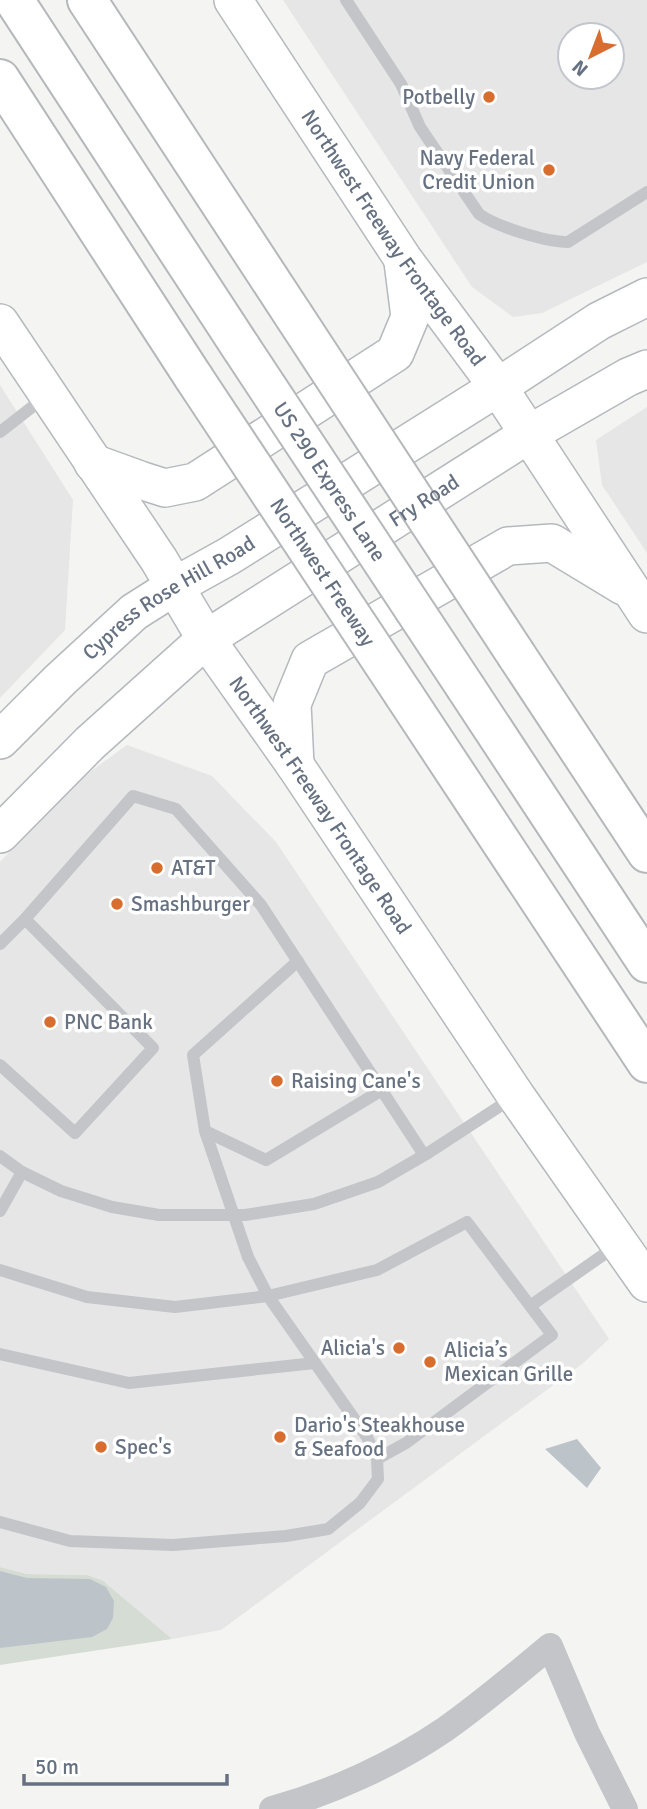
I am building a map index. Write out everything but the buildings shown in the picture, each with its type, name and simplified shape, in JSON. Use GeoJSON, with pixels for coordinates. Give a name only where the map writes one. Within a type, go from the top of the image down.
{"type":"FeatureCollection","features":[{"type":"Feature","properties":{"kind":"highway","name":"US 290 Express Lane"},"geometry":{"type":"LineString","coordinates":[[14,0],[647,963]]}},
{"type":"Feature","properties":{"kind":"highway"},"geometry":{"type":"LineString","coordinates":[[87,0],[647,853]]}},
{"type":"Feature","properties":{"kind":"highway","name":"Northwest Freeway"},"geometry":{"type":"LineString","coordinates":[[0,79],[194,378],[647,1063]]}},
{"type":"Feature","properties":{"kind":"main road","name":"Northwest Freeway Frontage Road"},"geometry":{"type":"LineString","coordinates":[[233,0],[403,259],[498,387],[640,603]]}},
{"type":"Feature","properties":{"kind":"main road"},"geometry":{"type":"LineString","coordinates":[[93,463],[165,488],[195,482],[395,353],[410,317],[403,259]]}},
{"type":"Feature","properties":{"kind":"main road"},"geometry":{"type":"LineString","coordinates":[[498,387],[600,321],[647,297]]}},
{"type":"Feature","properties":{"kind":"main road","name":"Northwest Freeway Frontage Road"},"geometry":{"type":"LineString","coordinates":[[0,323],[175,586],[206,639],[295,765],[516,1096],[647,1283]]}},
{"type":"Feature","properties":{"kind":"main road","name":"Fry Road"},"geometry":{"type":"LineString","coordinates":[[206,639],[529,435],[628,377],[647,369]]}},
{"type":"Feature","properties":{"kind":"main road","name":"Cypress Rose Hill Road"},"geometry":{"type":"LineString","coordinates":[[0,740],[134,612],[229,556],[498,387]]}},
{"type":"Feature","properties":{"kind":"main road"},"geometry":{"type":"LineString","coordinates":[[295,765],[292,704],[310,660],[508,546],[552,543],[640,603]]}},
{"type":"Feature","properties":{"kind":"main road"},"geometry":{"type":"LineString","coordinates":[[0,834],[90,743],[206,639]]}},
{"type":"Feature","properties":{"kind":"street"},"geometry":{"type":"LineString","coordinates":[[272,1809],[337,1787],[396,1759],[442,1731],[550,1646],[587,1733],[625,1809]]}},
{"type":"Feature","properties":{"kind":"lane"},"geometry":{"type":"LineString","coordinates":[[346,0],[401,84],[420,127],[479,214],[489,221],[556,242],[568,242],[647,192]]}},
{"type":"Feature","properties":{"kind":"lane"},"geometry":{"type":"LineString","coordinates":[[0,432],[48,395]]}},
{"type":"Feature","properties":{"kind":"lane"},"geometry":{"type":"LineString","coordinates":[[0,944],[133,796],[176,809],[261,905],[424,1155]]}},
{"type":"Feature","properties":{"kind":"lane"},"geometry":{"type":"LineString","coordinates":[[0,1065],[75,1133],[153,1048],[25,919]]}},
{"type":"Feature","properties":{"kind":"lane"},"geometry":{"type":"LineString","coordinates":[[0,1522],[70,1541],[173,1545],[286,1536],[328,1529],[360,1503],[378,1479],[377,1459],[367,1437],[268,1296],[248,1257],[205,1131],[193,1055],[298,961]]}},
{"type":"Feature","properties":{"kind":"lane"},"geometry":{"type":"LineString","coordinates":[[205,1131],[266,1160],[382,1090]]}},
{"type":"Feature","properties":{"kind":"lane"},"geometry":{"type":"LineString","coordinates":[[0,1156],[22,1172],[61,1191],[112,1207],[159,1215],[245,1215],[314,1204],[378,1182],[516,1096]]}},
{"type":"Feature","properties":{"kind":"lane"},"geometry":{"type":"LineString","coordinates":[[0,1211],[22,1172]]}},
{"type":"Feature","properties":{"kind":"lane"},"geometry":{"type":"LineString","coordinates":[[0,1270],[87,1297],[174,1307],[268,1296],[377,1270],[467,1222],[552,1335],[405,1443],[377,1459]]}},
{"type":"Feature","properties":{"kind":"lane"},"geometry":{"type":"LineString","coordinates":[[530,1306],[619,1243]]}},
{"type":"Feature","properties":{"kind":"lane"},"geometry":{"type":"LineString","coordinates":[[0,1354],[129,1383],[315,1363]]}},
{"type":"Feature","properties":{"kind":"shaded area"},"geometry":{"type":"Polygon","coordinates":[[[283,0],[647,0],[647,262],[542,313],[513,317],[472,287],[283,0]]]}},
{"type":"Feature","properties":{"kind":"shaded area"},"geometry":{"type":"Polygon","coordinates":[[[0,385],[73,500],[65,630],[0,698],[0,385]]]}},
{"type":"Feature","properties":{"kind":"shaded area"},"geometry":{"type":"Polygon","coordinates":[[[647,407],[647,553],[602,485],[596,440],[647,407]]]}},
{"type":"Feature","properties":{"kind":"shaded area"},"geometry":{"type":"Polygon","coordinates":[[[127,745],[212,776],[276,842],[609,1339],[582,1364],[221,1630],[172,1639],[102,1580],[87,1575],[27,1574],[0,1567],[0,862],[76,782],[127,745]]]}},
{"type":"Feature","properties":{"kind":"shaded area"},"geometry":{"type":"Polygon","coordinates":[[[577,1439],[601,1468],[587,1488],[545,1449],[577,1439]]]}},
{"type":"Feature","properties":{"kind":"shaded area"},"geometry":{"type":"Polygon","coordinates":[[[0,1567],[27,1574],[87,1575],[102,1580],[172,1639],[0,1665],[0,1567]]]}},
{"type":"Feature","properties":{"kind":"shaded area"},"geometry":{"type":"Polygon","coordinates":[[[0,1571],[27,1578],[90,1579],[106,1587],[114,1601],[113,1618],[107,1629],[92,1637],[0,1648],[0,1571]]]}},
{"type":"Feature","properties":{"kind":"place","name":"Potbelly"},"geometry":{"type":"Point","coordinates":[489,97]}},
{"type":"Feature","properties":{"kind":"place","name":"Navy Federal Credit Union"},"geometry":{"type":"Point","coordinates":[549,170]}},
{"type":"Feature","properties":{"kind":"place","name":"AT&T"},"geometry":{"type":"Point","coordinates":[157,868]}},
{"type":"Feature","properties":{"kind":"place","name":"Smashburger"},"geometry":{"type":"Point","coordinates":[117,904]}},
{"type":"Feature","properties":{"kind":"place","name":"PNC Bank"},"geometry":{"type":"Point","coordinates":[50,1022]}},
{"type":"Feature","properties":{"kind":"place","name":"Raising Cane's"},"geometry":{"type":"Point","coordinates":[277,1081]}},
{"type":"Feature","properties":{"kind":"place","name":"Alicia's"},"geometry":{"type":"Point","coordinates":[399,1348]}},
{"type":"Feature","properties":{"kind":"place","name":"Alicia’s Mexican Grille"},"geometry":{"type":"Point","coordinates":[430,1362]}},
{"type":"Feature","properties":{"kind":"place","name":"Dario's Steakhouse & Seafood"},"geometry":{"type":"Point","coordinates":[280,1437]}},
{"type":"Feature","properties":{"kind":"place","name":"Spec's"},"geometry":{"type":"Point","coordinates":[101,1447]}}]}
